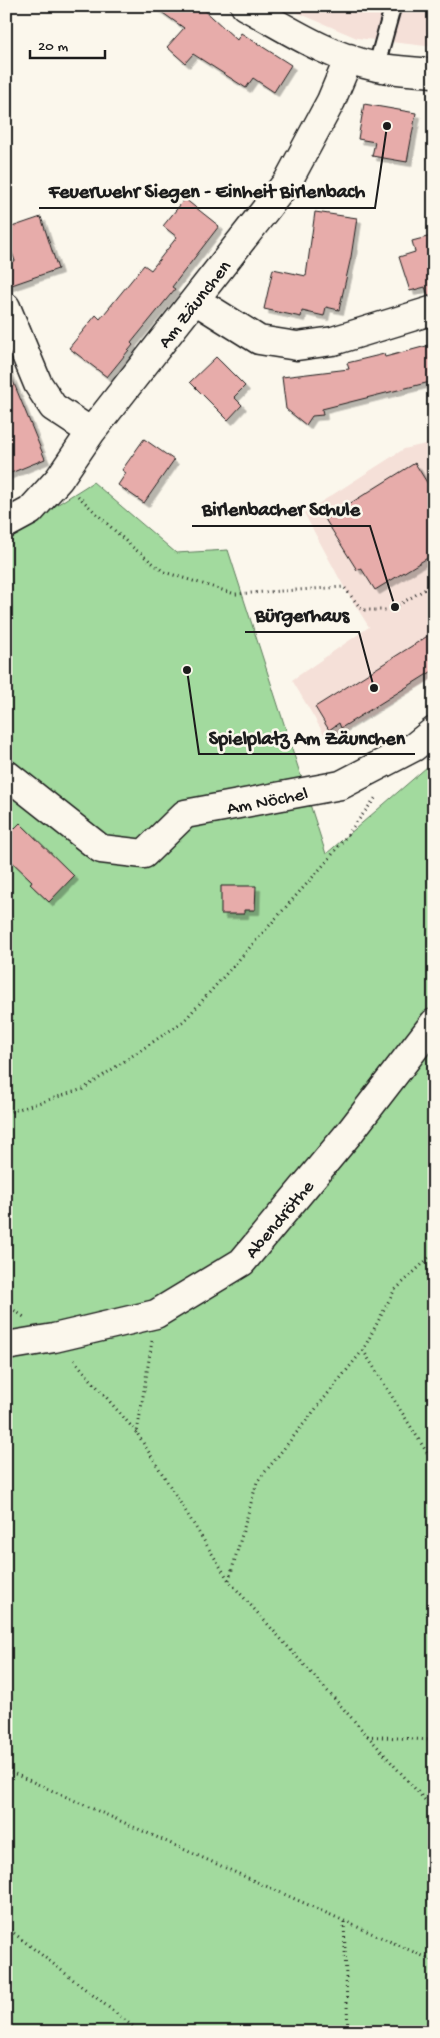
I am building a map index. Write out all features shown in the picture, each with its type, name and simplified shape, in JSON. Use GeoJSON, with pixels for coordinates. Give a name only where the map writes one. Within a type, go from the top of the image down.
{"type":"FeatureCollection","features":[{"type":"Feature","properties":{"kind":"street"},"geometry":{"type":"LineString","coordinates":[[245,6],[322,48],[349,58],[376,67],[434,73]]}},
{"type":"Feature","properties":{"kind":"street","name":"Am Zäunchen"},"geometry":{"type":"LineString","coordinates":[[6,524],[30,511],[59,479],[91,432],[288,182],[331,101],[349,58]]}},
{"type":"Feature","properties":{"kind":"street"},"geometry":{"type":"LineString","coordinates":[[195,300],[259,340],[296,346],[333,341],[434,310]]}},
{"type":"Feature","properties":{"kind":"street"},"geometry":{"type":"LineString","coordinates":[[6,307],[38,384],[53,407],[91,432]]}},
{"type":"Feature","properties":{"kind":"street","name":"Am Nöchel"},"geometry":{"type":"LineString","coordinates":[[6,774],[101,849],[144,854],[185,814],[341,784],[414,747],[434,731]]}},
{"type":"Feature","properties":{"kind":"street","name":"Abendröthe"},"geometry":{"type":"LineString","coordinates":[[6,1346],[54,1338],[156,1314],[242,1262],[350,1132],[434,1023]]}},
{"type":"Feature","properties":{"kind":"lane"},"geometry":{"type":"LineString","coordinates":[[376,67],[393,6]]}},
{"type":"Feature","properties":{"kind":"path"},"geometry":{"type":"LineString","coordinates":[[59,479],[130,546],[164,572],[235,594],[344,587],[362,610],[390,610],[434,584]]}},
{"type":"Feature","properties":{"kind":"path"},"geometry":{"type":"LineString","coordinates":[[6,1113],[83,1089],[184,1021],[328,860],[380,792]]}},
{"type":"Feature","properties":{"kind":"path"},"geometry":{"type":"LineString","coordinates":[[229,1581],[257,1482],[363,1350],[394,1292],[434,1253]]}},
{"type":"Feature","properties":{"kind":"path"},"geometry":{"type":"LineString","coordinates":[[137,1433],[156,1314]]}},
{"type":"Feature","properties":{"kind":"path"},"geometry":{"type":"LineString","coordinates":[[54,1338],[137,1433],[229,1581],[434,1810]]}},
{"type":"Feature","properties":{"kind":"path"},"geometry":{"type":"LineString","coordinates":[[363,1350],[434,1464]]}},
{"type":"Feature","properties":{"kind":"path"},"geometry":{"type":"LineString","coordinates":[[366,1736],[430,1740],[434,1732]]}},
{"type":"Feature","properties":{"kind":"path"},"geometry":{"type":"LineString","coordinates":[[6,1770],[434,1961]]}},
{"type":"Feature","properties":{"kind":"path"},"geometry":{"type":"LineString","coordinates":[[344,1922],[348,2032]]}},
{"type":"Feature","properties":{"kind":"path"},"geometry":{"type":"LineString","coordinates":[[6,1927],[140,2032]]}},
{"type":"Feature","properties":{"kind":"shaded area"},"geometry":{"type":"Polygon","coordinates":[[[282,6],[434,6],[434,47],[357,38],[282,6]]]}},
{"type":"Feature","properties":{"kind":"shaded area"},"geometry":{"type":"Polygon","coordinates":[[[434,442],[434,678],[328,741],[292,680],[369,627],[344,587],[304,513],[404,449],[434,442]]]}},
{"type":"Feature","properties":{"kind":"green space"},"geometry":{"type":"Polygon","coordinates":[[[93,482],[176,553],[228,550],[326,854],[434,761],[434,2032],[6,2032],[6,537],[93,482]]]}},
{"type":"Feature","properties":{"kind":"building"},"geometry":{"type":"Polygon","coordinates":[[[153,6],[200,6],[237,40],[241,33],[291,65],[274,92],[253,78],[246,88],[193,54],[185,63],[167,47],[184,28],[153,6]]]}},
{"type":"Feature","properties":{"kind":"building"},"geometry":{"type":"Polygon","coordinates":[[[364,104],[416,113],[407,162],[372,156],[375,142],[358,139],[364,104]]]}},
{"type":"Feature","properties":{"kind":"building"},"geometry":{"type":"Polygon","coordinates":[[[185,199],[219,226],[172,287],[175,289],[131,343],[133,345],[107,377],[69,348],[96,315],[100,319],[144,265],[151,270],[177,237],[163,226],[185,199]]]}},
{"type":"Feature","properties":{"kind":"building"},"geometry":{"type":"Polygon","coordinates":[[[315,212],[357,218],[351,257],[339,310],[326,307],[324,316],[302,311],[301,317],[264,309],[273,269],[306,276],[315,212]]]}},
{"type":"Feature","properties":{"kind":"building"},"geometry":{"type":"Polygon","coordinates":[[[41,217],[58,269],[6,287],[6,262],[15,261],[6,235],[6,229],[41,217]]]}},
{"type":"Feature","properties":{"kind":"building"},"geometry":{"type":"Polygon","coordinates":[[[431,236],[434,246],[434,295],[428,295],[425,287],[410,291],[399,257],[415,252],[412,241],[431,236]]]}},
{"type":"Feature","properties":{"kind":"building"},"geometry":{"type":"Polygon","coordinates":[[[434,344],[434,381],[322,409],[323,415],[312,416],[306,425],[286,409],[282,377],[349,369],[347,363],[384,354],[385,357],[434,344]]]}},
{"type":"Feature","properties":{"kind":"building"},"geometry":{"type":"Polygon","coordinates":[[[216,357],[245,386],[234,397],[242,405],[228,420],[190,382],[216,357]]]}},
{"type":"Feature","properties":{"kind":"building"},"geometry":{"type":"Polygon","coordinates":[[[6,364],[45,459],[6,475],[6,364]]]}},
{"type":"Feature","properties":{"kind":"building"},"geometry":{"type":"Polygon","coordinates":[[[144,439],[174,460],[144,503],[118,485],[126,473],[122,470],[144,439]]]}},
{"type":"Feature","properties":{"kind":"building"},"geometry":{"type":"Polygon","coordinates":[[[415,463],[434,494],[434,554],[375,590],[361,568],[357,570],[325,519],[415,463]]]}},
{"type":"Feature","properties":{"kind":"building"},"geometry":{"type":"Polygon","coordinates":[[[434,632],[434,670],[341,728],[339,723],[329,730],[315,707],[434,632]]]}},
{"type":"Feature","properties":{"kind":"building"},"geometry":{"type":"Polygon","coordinates":[[[20,823],[74,876],[49,902],[30,884],[32,881],[6,856],[6,837],[20,823]]]}},
{"type":"Feature","properties":{"kind":"building"},"geometry":{"type":"Polygon","coordinates":[[[221,886],[256,886],[255,910],[244,910],[244,914],[221,914],[221,886]]]}},
{"type":"Feature","properties":{"kind":"place","name":"Feuerwehr Siegen - Einheit Birlenbach"},"geometry":{"type":"Point","coordinates":[387,126]}},
{"type":"Feature","properties":{"kind":"place","name":"Birlenbacher Schule"},"geometry":{"type":"Point","coordinates":[395,607]}},
{"type":"Feature","properties":{"kind":"place","name":"Spielplatz Am Zäunchen"},"geometry":{"type":"Point","coordinates":[187,670]}},
{"type":"Feature","properties":{"kind":"place","name":"Bürgerhaus"},"geometry":{"type":"Point","coordinates":[374,688]}}]}
